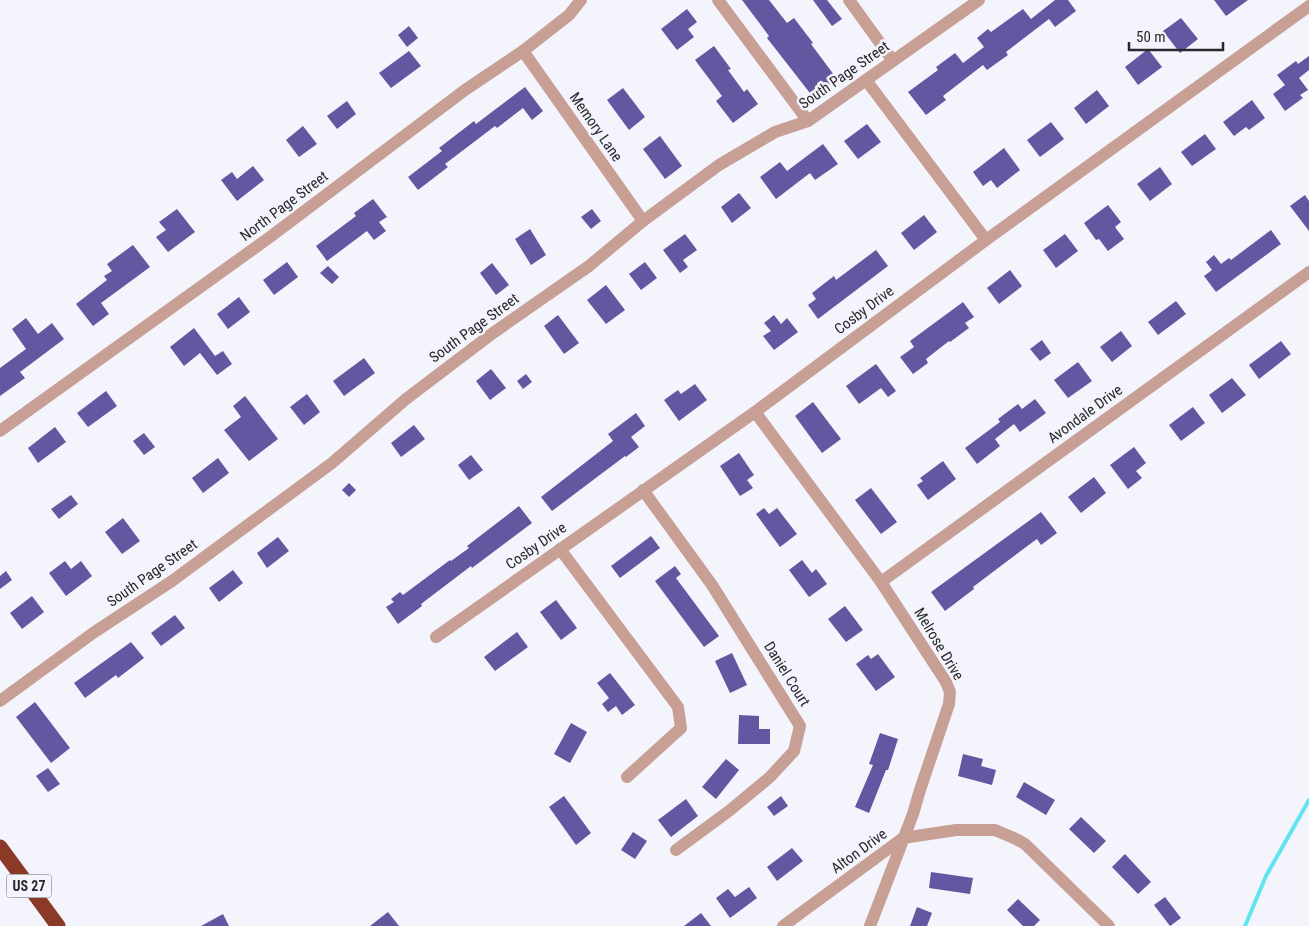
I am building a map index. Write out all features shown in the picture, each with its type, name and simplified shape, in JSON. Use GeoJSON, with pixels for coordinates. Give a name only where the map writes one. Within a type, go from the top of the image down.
{"type":"FeatureCollection","features":[{"type":"Feature","properties":{"kind":"highway","name":"US 27"},"geometry":{"type":"LineString","coordinates":[[0,847],[58,926]]}},
{"type":"Feature","properties":{"kind":"street","name":"North Page Street"},"geometry":{"type":"LineString","coordinates":[[0,431],[270,237],[465,90],[523,51],[569,15],[581,0]]}},
{"type":"Feature","properties":{"kind":"street"},"geometry":{"type":"LineString","coordinates":[[718,0],[808,121]]}},
{"type":"Feature","properties":{"kind":"street"},"geometry":{"type":"LineString","coordinates":[[849,0],[893,61]]}},
{"type":"Feature","properties":{"kind":"street","name":"South Page Street"},"geometry":{"type":"LineString","coordinates":[[0,701],[93,632],[172,581],[332,463],[406,399],[493,333],[589,266],[643,221],[719,165],[776,132],[808,121],[979,0]]}},
{"type":"Feature","properties":{"kind":"street","name":"Cosby Drive"},"geometry":{"type":"LineString","coordinates":[[436,636],[755,412],[986,240],[1309,6]]}},
{"type":"Feature","properties":{"kind":"street","name":"Memory Lane"},"geometry":{"type":"LineString","coordinates":[[523,51],[643,221]]}},
{"type":"Feature","properties":{"kind":"street"},"geometry":{"type":"LineString","coordinates":[[866,80],[986,240]]}},
{"type":"Feature","properties":{"kind":"street","name":"Avondale Drive"},"geometry":{"type":"LineString","coordinates":[[881,582],[1309,272]]}},
{"type":"Feature","properties":{"kind":"street","name":"Melrose Drive"},"geometry":{"type":"LineString","coordinates":[[755,412],[881,582],[946,682],[950,692],[950,704],[913,814],[870,926]]}},
{"type":"Feature","properties":{"kind":"street","name":"Daniel Court"},"geometry":{"type":"LineString","coordinates":[[643,490],[712,585],[800,726],[794,751],[770,777],[736,806],[676,850]]}},
{"type":"Feature","properties":{"kind":"street"},"geometry":{"type":"LineString","coordinates":[[560,549],[678,707],[681,728],[627,777]]}},
{"type":"Feature","properties":{"kind":"street","name":"Alton Drive"},"geometry":{"type":"LineString","coordinates":[[783,926],[903,838],[956,830],[995,830],[1016,839],[1032,850],[1109,926]]}},
{"type":"Feature","properties":{"kind":"building"},"geometry":{"type":"Polygon","coordinates":[[[742,0],[769,0],[787,23],[794,18],[837,79],[813,97],[767,38],[769,36],[742,0]]]}},
{"type":"Feature","properties":{"kind":"building"},"geometry":{"type":"Polygon","coordinates":[[[813,0],[827,0],[842,19],[832,26],[813,0]]]}},
{"type":"Feature","properties":{"kind":"building"},"geometry":{"type":"Polygon","coordinates":[[[1055,0],[1068,0],[1076,11],[1055,27],[1049,19],[1006,52],[1008,55],[987,70],[983,65],[943,96],[946,100],[926,115],[908,92],[938,70],[936,67],[955,53],[963,63],[984,47],[977,38],[988,29],[991,32],[1023,9],[1031,19],[1055,0]]]}},
{"type":"Feature","properties":{"kind":"building"},"geometry":{"type":"Polygon","coordinates":[[[1214,0],[1248,0],[1226,16],[1214,0]]]}},
{"type":"Feature","properties":{"kind":"building"},"geometry":{"type":"Polygon","coordinates":[[[687,9],[697,22],[688,29],[694,37],[677,50],[661,29],[687,9]]]}},
{"type":"Feature","properties":{"kind":"building"},"geometry":{"type":"Polygon","coordinates":[[[1181,18],[1198,39],[1180,53],[1163,31],[1181,18]]]}},
{"type":"Feature","properties":{"kind":"building"},"geometry":{"type":"Polygon","coordinates":[[[409,26],[418,38],[407,47],[398,35],[409,26]]]}},
{"type":"Feature","properties":{"kind":"building"},"geometry":{"type":"Polygon","coordinates":[[[714,46],[731,69],[728,70],[744,92],[747,89],[758,104],[733,123],[716,101],[722,96],[695,60],[714,46]]]}},
{"type":"Feature","properties":{"kind":"building"},"geometry":{"type":"Polygon","coordinates":[[[1148,49],[1162,67],[1138,85],[1125,67],[1148,49]]]}},
{"type":"Feature","properties":{"kind":"building"},"geometry":{"type":"Polygon","coordinates":[[[409,51],[421,66],[391,88],[379,73],[409,51]]]}},
{"type":"Feature","properties":{"kind":"building"},"geometry":{"type":"Polygon","coordinates":[[[1309,56],[1309,70],[1299,78],[1308,90],[1300,95],[1303,98],[1285,111],[1273,94],[1285,85],[1277,75],[1296,61],[1298,64],[1309,56]]]}},
{"type":"Feature","properties":{"kind":"building"},"geometry":{"type":"Polygon","coordinates":[[[525,87],[543,111],[532,120],[523,108],[497,128],[495,126],[445,164],[448,167],[418,190],[408,177],[442,151],[439,148],[474,121],[476,124],[525,87]]]}},
{"type":"Feature","properties":{"kind":"building"},"geometry":{"type":"Polygon","coordinates":[[[623,88],[645,117],[629,130],[607,100],[623,88]]]}},
{"type":"Feature","properties":{"kind":"building"},"geometry":{"type":"Polygon","coordinates":[[[1097,90],[1109,106],[1086,124],[1074,108],[1097,90]]]}},
{"type":"Feature","properties":{"kind":"building"},"geometry":{"type":"Polygon","coordinates":[[[1252,100],[1265,118],[1249,130],[1246,127],[1234,136],[1223,122],[1252,100]]]}},
{"type":"Feature","properties":{"kind":"building"},"geometry":{"type":"Polygon","coordinates":[[[347,101],[356,114],[337,129],[327,116],[347,101]]]}},
{"type":"Feature","properties":{"kind":"building"},"geometry":{"type":"Polygon","coordinates":[[[1051,122],[1064,139],[1040,157],[1027,140],[1051,122]]]}},
{"type":"Feature","properties":{"kind":"building"},"geometry":{"type":"Polygon","coordinates":[[[867,124],[881,142],[858,159],[844,141],[867,124]]]}},
{"type":"Feature","properties":{"kind":"building"},"geometry":{"type":"Polygon","coordinates":[[[303,126],[317,144],[299,157],[286,140],[303,126]]]}},
{"type":"Feature","properties":{"kind":"building"},"geometry":{"type":"Polygon","coordinates":[[[1205,134],[1216,149],[1192,166],[1181,152],[1205,134]]]}},
{"type":"Feature","properties":{"kind":"building"},"geometry":{"type":"Polygon","coordinates":[[[660,136],[682,166],[665,179],[643,149],[660,136]]]}},
{"type":"Feature","properties":{"kind":"building"},"geometry":{"type":"Polygon","coordinates":[[[823,144],[838,164],[815,180],[810,173],[776,199],[760,177],[780,162],[787,171],[823,144]]]}},
{"type":"Feature","properties":{"kind":"building"},"geometry":{"type":"Polygon","coordinates":[[[1004,148],[1020,170],[997,188],[991,180],[983,186],[973,172],[1004,148]]]}},
{"type":"Feature","properties":{"kind":"building"},"geometry":{"type":"Polygon","coordinates":[[[253,166],[264,180],[237,201],[221,180],[232,172],[237,179],[253,166]]]}},
{"type":"Feature","properties":{"kind":"building"},"geometry":{"type":"Polygon","coordinates":[[[1160,167],[1172,184],[1150,201],[1137,184],[1160,167]]]}},
{"type":"Feature","properties":{"kind":"building"},"geometry":{"type":"Polygon","coordinates":[[[739,193],[751,208],[732,223],[721,207],[739,193]]]}},
{"type":"Feature","properties":{"kind":"building"},"geometry":{"type":"Polygon","coordinates":[[[1305,195],[1309,201],[1309,231],[1290,206],[1305,195]]]}},
{"type":"Feature","properties":{"kind":"building"},"geometry":{"type":"Polygon","coordinates":[[[373,199],[387,217],[379,222],[386,231],[374,240],[367,231],[327,261],[316,246],[356,216],[354,213],[373,199]]]}},
{"type":"Feature","properties":{"kind":"building"},"geometry":{"type":"Polygon","coordinates":[[[1108,205],[1121,222],[1115,227],[1124,239],[1108,251],[1099,239],[1096,240],[1084,223],[1108,205]]]}},
{"type":"Feature","properties":{"kind":"building"},"geometry":{"type":"Polygon","coordinates":[[[177,209],[195,232],[168,252],[156,237],[166,230],[159,222],[177,209]]]}},
{"type":"Feature","properties":{"kind":"building"},"geometry":{"type":"Polygon","coordinates":[[[592,209],[601,221],[591,229],[581,217],[592,209]]]}},
{"type":"Feature","properties":{"kind":"building"},"geometry":{"type":"Polygon","coordinates":[[[924,215],[937,232],[914,250],[901,233],[924,215]]]}},
{"type":"Feature","properties":{"kind":"building"},"geometry":{"type":"Polygon","coordinates":[[[530,229],[546,255],[531,265],[515,239],[530,229]]]}},
{"type":"Feature","properties":{"kind":"building"},"geometry":{"type":"Polygon","coordinates":[[[1271,230],[1281,244],[1216,292],[1204,276],[1212,270],[1206,262],[1214,255],[1221,264],[1229,258],[1231,260],[1271,230]]]}},
{"type":"Feature","properties":{"kind":"building"},"geometry":{"type":"Polygon","coordinates":[[[685,234],[697,250],[683,260],[688,267],[680,273],[663,250],[685,234]]]}},
{"type":"Feature","properties":{"kind":"building"},"geometry":{"type":"Polygon","coordinates":[[[1065,234],[1078,251],[1056,268],[1043,250],[1065,234]]]}},
{"type":"Feature","properties":{"kind":"building"},"geometry":{"type":"Polygon","coordinates":[[[133,245],[150,267],[101,303],[109,314],[93,326],[76,304],[107,280],[104,276],[112,271],[107,264],[133,245]]]}},
{"type":"Feature","properties":{"kind":"building"},"geometry":{"type":"Polygon","coordinates":[[[876,250],[888,266],[818,319],[808,305],[816,299],[812,293],[834,276],[836,280],[876,250]]]}},
{"type":"Feature","properties":{"kind":"building"},"geometry":{"type":"Polygon","coordinates":[[[287,262],[298,277],[274,295],[263,280],[287,262]]]}},
{"type":"Feature","properties":{"kind":"building"},"geometry":{"type":"Polygon","coordinates":[[[645,262],[657,278],[641,290],[629,274],[645,262]]]}},
{"type":"Feature","properties":{"kind":"building"},"geometry":{"type":"Polygon","coordinates":[[[492,263],[509,285],[496,295],[480,273],[492,263]]]}},
{"type":"Feature","properties":{"kind":"building"},"geometry":{"type":"Polygon","coordinates":[[[328,266],[339,277],[332,284],[320,273],[328,266]]]}},
{"type":"Feature","properties":{"kind":"building"},"geometry":{"type":"Polygon","coordinates":[[[1010,270],[1022,286],[999,304],[987,288],[1010,270]]]}},
{"type":"Feature","properties":{"kind":"building"},"geometry":{"type":"Polygon","coordinates":[[[606,285],[625,310],[606,324],[587,300],[606,285]]]}},
{"type":"Feature","properties":{"kind":"building"},"geometry":{"type":"Polygon","coordinates":[[[239,297],[250,312],[228,329],[217,314],[239,297]]]}},
{"type":"Feature","properties":{"kind":"building"},"geometry":{"type":"Polygon","coordinates":[[[1176,301],[1186,314],[1158,335],[1148,322],[1176,301]]]}},
{"type":"Feature","properties":{"kind":"building"},"geometry":{"type":"Polygon","coordinates":[[[963,302],[974,317],[965,323],[969,328],[926,359],[928,363],[913,374],[900,357],[914,347],[910,341],[963,302]]]}},
{"type":"Feature","properties":{"kind":"building"},"geometry":{"type":"Polygon","coordinates":[[[558,315],[579,343],[564,354],[544,326],[558,315]]]}},
{"type":"Feature","properties":{"kind":"building"},"geometry":{"type":"Polygon","coordinates":[[[774,315],[781,324],[787,318],[798,332],[774,350],[763,336],[771,331],[764,323],[774,315]]]}},
{"type":"Feature","properties":{"kind":"building"},"geometry":{"type":"Polygon","coordinates":[[[26,318],[38,334],[52,323],[64,339],[20,372],[25,378],[0,396],[0,368],[26,349],[12,329],[26,318]]]}},
{"type":"Feature","properties":{"kind":"building"},"geometry":{"type":"Polygon","coordinates":[[[194,328],[215,356],[223,351],[232,364],[217,375],[200,353],[184,366],[170,347],[194,328]]]}},
{"type":"Feature","properties":{"kind":"building"},"geometry":{"type":"Polygon","coordinates":[[[1121,331],[1132,346],[1112,362],[1100,347],[1121,331]]]}},
{"type":"Feature","properties":{"kind":"building"},"geometry":{"type":"Polygon","coordinates":[[[1042,340],[1051,353],[1040,361],[1030,349],[1042,340]]]}},
{"type":"Feature","properties":{"kind":"building"},"geometry":{"type":"Polygon","coordinates":[[[1281,341],[1291,354],[1259,379],[1249,365],[1281,341]]]}},
{"type":"Feature","properties":{"kind":"building"},"geometry":{"type":"Polygon","coordinates":[[[364,358],[375,373],[344,396],[333,381],[364,358]]]}},
{"type":"Feature","properties":{"kind":"building"},"geometry":{"type":"Polygon","coordinates":[[[1078,362],[1092,381],[1068,398],[1054,380],[1078,362]]]}},
{"type":"Feature","properties":{"kind":"building"},"geometry":{"type":"Polygon","coordinates":[[[876,364],[896,391],[888,397],[881,388],[859,404],[846,386],[876,364]]]}},
{"type":"Feature","properties":{"kind":"building"},"geometry":{"type":"Polygon","coordinates":[[[491,369],[506,388],[490,400],[476,381],[491,369]]]}},
{"type":"Feature","properties":{"kind":"building"},"geometry":{"type":"Polygon","coordinates":[[[526,374],[532,382],[523,389],[517,381],[526,374]]]}},
{"type":"Feature","properties":{"kind":"building"},"geometry":{"type":"Polygon","coordinates":[[[1232,378],[1246,395],[1222,413],[1209,395],[1232,378]]]}},
{"type":"Feature","properties":{"kind":"building"},"geometry":{"type":"Polygon","coordinates":[[[695,384],[707,400],[679,421],[664,400],[678,390],[681,394],[695,384]]]}},
{"type":"Feature","properties":{"kind":"building"},"geometry":{"type":"Polygon","coordinates":[[[106,391],[117,406],[88,427],[77,413],[106,391]]]}},
{"type":"Feature","properties":{"kind":"building"},"geometry":{"type":"Polygon","coordinates":[[[307,394],[320,412],[304,425],[290,407],[307,394]]]}},
{"type":"Feature","properties":{"kind":"building"},"geometry":{"type":"Polygon","coordinates":[[[245,396],[278,439],[249,461],[224,430],[241,417],[233,406],[245,396]]]}},
{"type":"Feature","properties":{"kind":"building"},"geometry":{"type":"Polygon","coordinates":[[[1035,399],[1046,413],[1020,432],[1014,424],[995,439],[1000,446],[977,464],[965,448],[1000,422],[998,419],[1018,404],[1022,409],[1035,399]]]}},
{"type":"Feature","properties":{"kind":"building"},"geometry":{"type":"Polygon","coordinates":[[[813,402],[841,439],[822,453],[795,416],[813,402]]]}},
{"type":"Feature","properties":{"kind":"building"},"geometry":{"type":"Polygon","coordinates":[[[1193,407],[1205,423],[1181,441],[1169,425],[1193,407]]]}},
{"type":"Feature","properties":{"kind":"building"},"geometry":{"type":"Polygon","coordinates":[[[636,413],[645,426],[631,437],[639,447],[552,511],[541,497],[613,441],[608,434],[636,413]]]}},
{"type":"Feature","properties":{"kind":"building"},"geometry":{"type":"Polygon","coordinates":[[[414,425],[425,439],[401,457],[391,443],[414,425]]]}},
{"type":"Feature","properties":{"kind":"building"},"geometry":{"type":"Polygon","coordinates":[[[55,427],[66,442],[38,463],[28,448],[55,427]]]}},
{"type":"Feature","properties":{"kind":"building"},"geometry":{"type":"Polygon","coordinates":[[[144,433],[155,447],[144,455],[133,441],[144,433]]]}},
{"type":"Feature","properties":{"kind":"building"},"geometry":{"type":"Polygon","coordinates":[[[1134,447],[1146,463],[1136,471],[1142,478],[1128,489],[1110,465],[1134,447]]]}},
{"type":"Feature","properties":{"kind":"building"},"geometry":{"type":"Polygon","coordinates":[[[739,453],[754,475],[747,480],[753,488],[740,496],[720,466],[739,453]]]}},
{"type":"Feature","properties":{"kind":"building"},"geometry":{"type":"Polygon","coordinates":[[[471,455],[483,470],[469,480],[458,465],[471,455]]]}},
{"type":"Feature","properties":{"kind":"building"},"geometry":{"type":"Polygon","coordinates":[[[218,458],[229,473],[203,493],[192,478],[218,458]]]}},
{"type":"Feature","properties":{"kind":"building"},"geometry":{"type":"Polygon","coordinates":[[[943,461],[956,479],[928,500],[917,485],[923,481],[920,478],[943,461]]]}},
{"type":"Feature","properties":{"kind":"building"},"geometry":{"type":"Polygon","coordinates":[[[1094,477],[1106,493],[1081,513],[1068,497],[1094,477]]]}},
{"type":"Feature","properties":{"kind":"building"},"geometry":{"type":"Polygon","coordinates":[[[349,483],[356,490],[349,497],[342,490],[349,483]]]}},
{"type":"Feature","properties":{"kind":"building"},"geometry":{"type":"Polygon","coordinates":[[[871,488],[897,522],[881,534],[855,500],[871,488]]]}},
{"type":"Feature","properties":{"kind":"building"},"geometry":{"type":"Polygon","coordinates":[[[71,495],[78,504],[59,519],[51,509],[71,495]]]}},
{"type":"Feature","properties":{"kind":"building"},"geometry":{"type":"Polygon","coordinates":[[[519,506],[532,523],[472,568],[471,566],[398,624],[386,607],[394,602],[391,599],[400,592],[403,595],[469,548],[467,546],[519,506]]]}},
{"type":"Feature","properties":{"kind":"building"},"geometry":{"type":"Polygon","coordinates":[[[764,508],[769,514],[777,508],[797,534],[780,547],[756,514],[764,508]]]}},
{"type":"Feature","properties":{"kind":"building"},"geometry":{"type":"Polygon","coordinates":[[[1041,512],[1057,533],[1041,545],[1037,539],[973,587],[974,589],[945,611],[931,592],[1041,512]]]}},
{"type":"Feature","properties":{"kind":"building"},"geometry":{"type":"Polygon","coordinates":[[[123,518],[140,541],[122,554],[105,532],[123,518]]]}},
{"type":"Feature","properties":{"kind":"building"},"geometry":{"type":"Polygon","coordinates":[[[651,536],[660,548],[620,578],[611,566],[651,536]]]}},
{"type":"Feature","properties":{"kind":"building"},"geometry":{"type":"Polygon","coordinates":[[[278,537],[289,551],[267,568],[257,553],[278,537]]]}},
{"type":"Feature","properties":{"kind":"building"},"geometry":{"type":"Polygon","coordinates":[[[802,560],[812,573],[816,569],[827,584],[809,597],[789,570],[802,560]]]}},
{"type":"Feature","properties":{"kind":"building"},"geometry":{"type":"Polygon","coordinates":[[[65,561],[71,569],[81,561],[92,576],[66,596],[49,573],[65,561]]]}},
{"type":"Feature","properties":{"kind":"building"},"geometry":{"type":"Polygon","coordinates":[[[675,566],[681,574],[676,578],[719,636],[704,647],[655,581],[675,566]]]}},
{"type":"Feature","properties":{"kind":"building"},"geometry":{"type":"Polygon","coordinates":[[[233,570],[243,583],[219,602],[209,588],[233,570]]]}},
{"type":"Feature","properties":{"kind":"building"},"geometry":{"type":"Polygon","coordinates":[[[6,571],[12,580],[0,589],[0,576],[6,571]]]}},
{"type":"Feature","properties":{"kind":"building"},"geometry":{"type":"Polygon","coordinates":[[[32,596],[44,612],[22,629],[10,613],[32,596]]]}},
{"type":"Feature","properties":{"kind":"building"},"geometry":{"type":"Polygon","coordinates":[[[556,600],[577,628],[561,640],[540,612],[556,600]]]}},
{"type":"Feature","properties":{"kind":"building"},"geometry":{"type":"Polygon","coordinates":[[[845,606],[863,630],[846,642],[828,619],[845,606]]]}},
{"type":"Feature","properties":{"kind":"building"},"geometry":{"type":"Polygon","coordinates":[[[175,615],[185,628],[161,646],[151,633],[175,615]]]}},
{"type":"Feature","properties":{"kind":"building"},"geometry":{"type":"Polygon","coordinates":[[[517,632],[528,647],[495,671],[484,657],[517,632]]]}},
{"type":"Feature","properties":{"kind":"building"},"geometry":{"type":"Polygon","coordinates":[[[131,642],[144,658],[118,678],[116,675],[85,698],[74,683],[131,642]]]}},
{"type":"Feature","properties":{"kind":"building"},"geometry":{"type":"Polygon","coordinates":[[[732,653],[747,685],[730,693],[715,661],[732,653]]]}},
{"type":"Feature","properties":{"kind":"building"},"geometry":{"type":"Polygon","coordinates":[[[878,654],[895,677],[876,691],[856,664],[868,655],[871,659],[878,654]]]}},
{"type":"Feature","properties":{"kind":"building"},"geometry":{"type":"Polygon","coordinates":[[[610,673],[635,705],[622,715],[616,706],[608,712],[602,704],[609,698],[597,683],[610,673]]]}},
{"type":"Feature","properties":{"kind":"building"},"geometry":{"type":"Polygon","coordinates":[[[35,702],[70,748],[51,763],[16,717],[35,702]]]}},
{"type":"Feature","properties":{"kind":"building"},"geometry":{"type":"Polygon","coordinates":[[[739,715],[759,716],[759,729],[770,729],[770,744],[738,744],[739,715]]]}},
{"type":"Feature","properties":{"kind":"building"},"geometry":{"type":"Polygon","coordinates":[[[571,723],[587,732],[570,763],[554,754],[571,723]]]}},
{"type":"Feature","properties":{"kind":"building"},"geometry":{"type":"Polygon","coordinates":[[[880,733],[898,739],[888,770],[886,770],[869,813],[855,807],[873,765],[869,764],[880,733]]]}},
{"type":"Feature","properties":{"kind":"building"},"geometry":{"type":"Polygon","coordinates":[[[963,754],[983,759],[981,766],[996,770],[992,785],[958,776],[963,754]]]}},
{"type":"Feature","properties":{"kind":"building"},"geometry":{"type":"Polygon","coordinates":[[[726,759],[739,770],[716,799],[702,787],[726,759]]]}},
{"type":"Feature","properties":{"kind":"building"},"geometry":{"type":"Polygon","coordinates":[[[48,768],[60,784],[48,792],[36,776],[48,768]]]}},
{"type":"Feature","properties":{"kind":"building"},"geometry":{"type":"Polygon","coordinates":[[[1024,782],[1055,800],[1046,815],[1016,797],[1024,782]]]}},
{"type":"Feature","properties":{"kind":"building"},"geometry":{"type":"Polygon","coordinates":[[[564,796],[591,833],[576,845],[549,807],[564,796]]]}},
{"type":"Feature","properties":{"kind":"building"},"geometry":{"type":"Polygon","coordinates":[[[781,796],[788,806],[774,816],[767,807],[781,796]]]}},
{"type":"Feature","properties":{"kind":"building"},"geometry":{"type":"Polygon","coordinates":[[[686,799],[698,816],[671,837],[658,820],[686,799]]]}},
{"type":"Feature","properties":{"kind":"building"},"geometry":{"type":"Polygon","coordinates":[[[1081,817],[1106,841],[1094,853],[1069,829],[1081,817]]]}},
{"type":"Feature","properties":{"kind":"building"},"geometry":{"type":"Polygon","coordinates":[[[633,832],[647,841],[635,859],[621,850],[633,832]]]}},
{"type":"Feature","properties":{"kind":"building"},"geometry":{"type":"Polygon","coordinates":[[[792,848],[803,861],[777,881],[767,867],[792,848]]]}},
{"type":"Feature","properties":{"kind":"building"},"geometry":{"type":"Polygon","coordinates":[[[1125,854],[1151,882],[1138,894],[1112,867],[1125,854]]]}},
{"type":"Feature","properties":{"kind":"building"},"geometry":{"type":"Polygon","coordinates":[[[931,872],[973,878],[970,894],[929,888],[931,872]]]}},
{"type":"Feature","properties":{"kind":"building"},"geometry":{"type":"Polygon","coordinates":[[[749,887],[757,898],[730,918],[716,898],[728,889],[735,897],[749,887]]]}},
{"type":"Feature","properties":{"kind":"building"},"geometry":{"type":"Polygon","coordinates":[[[1165,897],[1181,918],[1170,926],[1154,905],[1165,897]]]}},
{"type":"Feature","properties":{"kind":"building"},"geometry":{"type":"Polygon","coordinates":[[[1018,899],[1040,920],[1034,926],[1023,926],[1007,910],[1018,899]]]}},
{"type":"Feature","properties":{"kind":"building"},"geometry":{"type":"Polygon","coordinates":[[[917,907],[932,913],[927,926],[910,926],[917,907]]]}},
{"type":"Feature","properties":{"kind":"building"},"geometry":{"type":"Polygon","coordinates":[[[388,912],[399,926],[370,926],[388,912]]]}},
{"type":"Feature","properties":{"kind":"building"},"geometry":{"type":"Polygon","coordinates":[[[701,913],[711,926],[684,926],[701,913]]]}},
{"type":"Feature","properties":{"kind":"building"},"geometry":{"type":"Polygon","coordinates":[[[223,914],[229,926],[201,926],[223,914]]]}},
{"type":"Feature","properties":{"kind":"waterway"},"geometry":{"type":"LineString","coordinates":[[1245,926],[1266,876],[1309,800]]}}]}
